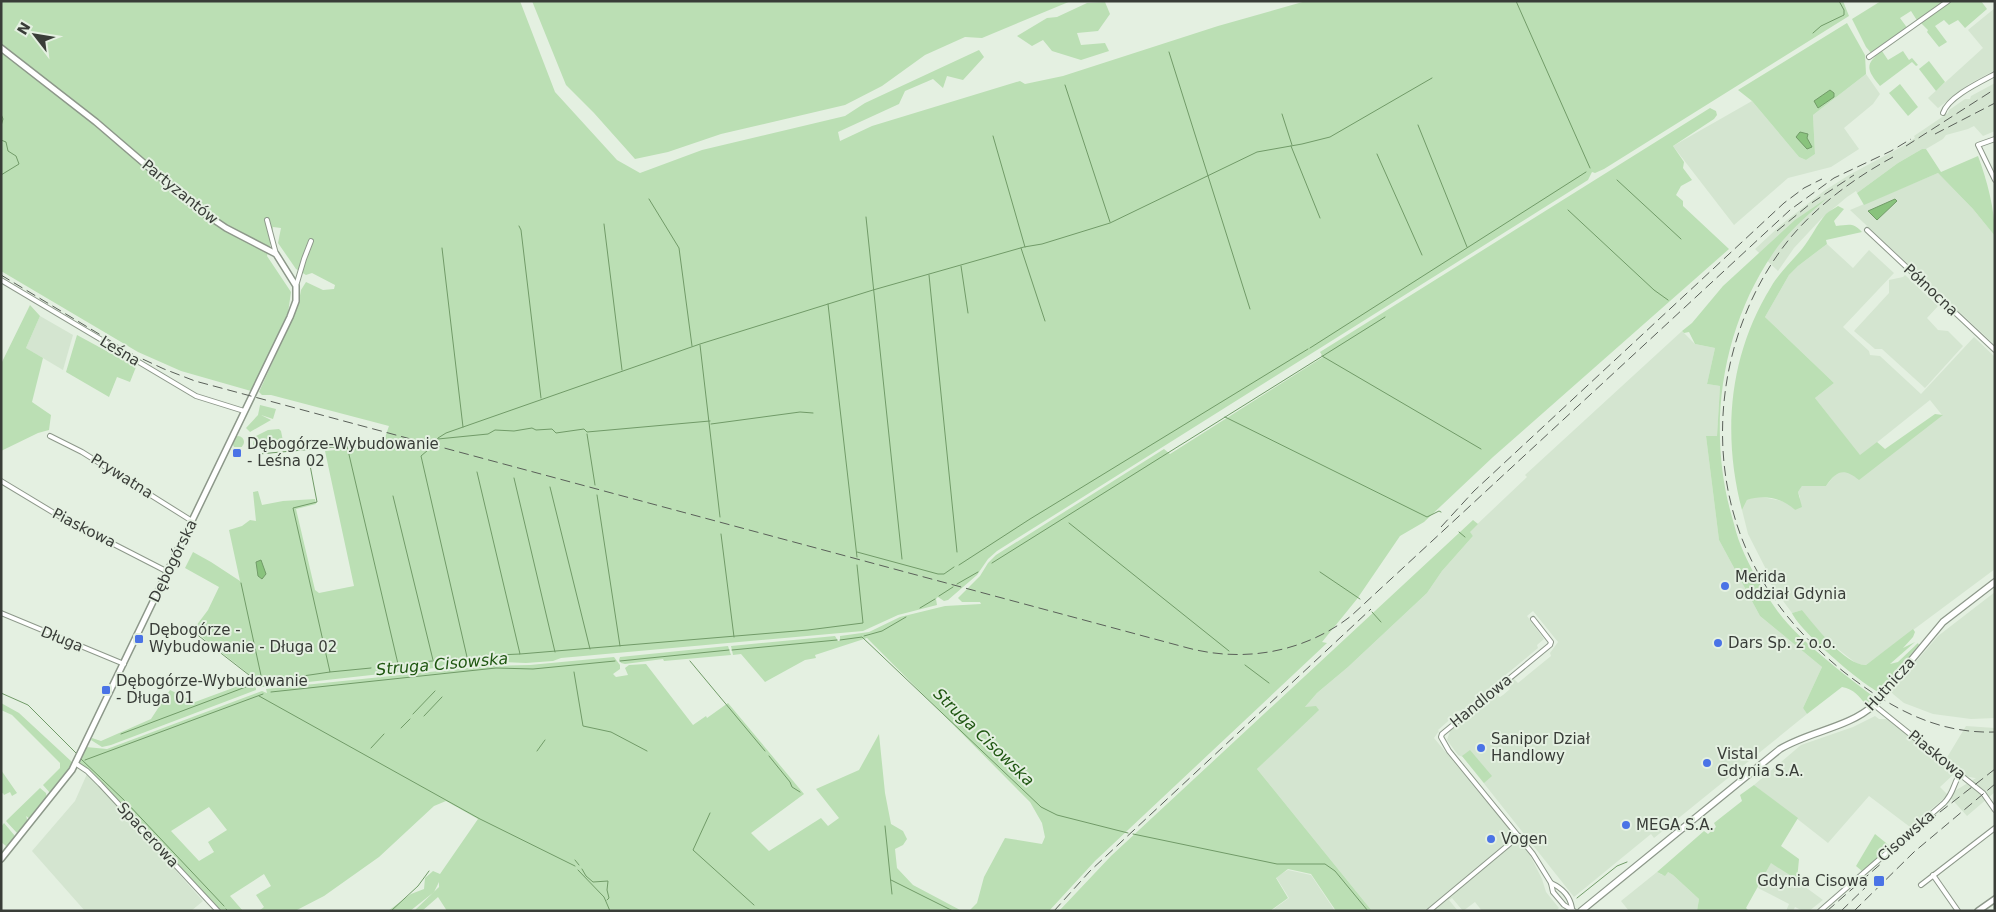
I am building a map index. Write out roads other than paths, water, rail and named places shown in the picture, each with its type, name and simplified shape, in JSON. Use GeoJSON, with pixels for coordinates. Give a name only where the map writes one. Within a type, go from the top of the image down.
{"type":"FeatureCollection","features":[{"type":"Feature","properties":{"kind":"main road","name":"Hutnicza"},"geometry":{"type":"LineString","coordinates":[[1581,911],[1780,749],[1790,743],[1860,716],[1874,705],[1943,622],[1995,582]]}},
{"type":"Feature","properties":{"kind":"street"},"geometry":{"type":"LineString","coordinates":[[1869,58],[1948,1]]}},
{"type":"Feature","properties":{"kind":"street","name":"Partyzantów"},"geometry":{"type":"LineString","coordinates":[[1,48],[96,122],[194,207],[226,228],[276,254]]}},
{"type":"Feature","properties":{"kind":"street"},"geometry":{"type":"LineString","coordinates":[[1943,113],[1949,104],[1966,91],[1995,74]]}},
{"type":"Feature","properties":{"kind":"street"},"geometry":{"type":"LineString","coordinates":[[1995,139],[1978,145],[1995,180]]}},
{"type":"Feature","properties":{"kind":"street"},"geometry":{"type":"LineString","coordinates":[[267,220],[276,254],[296,286]]}},
{"type":"Feature","properties":{"kind":"street","name":"Północna"},"geometry":{"type":"LineString","coordinates":[[1867,230],[1995,350]]}},
{"type":"Feature","properties":{"kind":"street"},"geometry":{"type":"LineString","coordinates":[[244,411],[292,312],[296,296],[296,286],[304,259],[312,241]]}},
{"type":"Feature","properties":{"kind":"street","name":"Leśna"},"geometry":{"type":"LineString","coordinates":[[1,280],[196,396],[244,411]]}},
{"type":"Feature","properties":{"kind":"street","name":"Dębogórska"},"geometry":{"type":"LineString","coordinates":[[1,859],[67,778],[124,664],[244,411]]}},
{"type":"Feature","properties":{"kind":"street","name":"Prywatna"},"geometry":{"type":"LineString","coordinates":[[50,436],[82,452],[192,521]]}},
{"type":"Feature","properties":{"kind":"street","name":"Piaskowa"},"geometry":{"type":"LineString","coordinates":[[1,481],[60,516],[168,572]]}},
{"type":"Feature","properties":{"kind":"street","name":"Długa"},"geometry":{"type":"LineString","coordinates":[[1,613],[124,664]]}},
{"type":"Feature","properties":{"kind":"street","name":"Handlowa"},"geometry":{"type":"LineString","coordinates":[[1533,619],[1551,642],[1550,645],[1460,718],[1441,737],[1449,751],[1519,836],[1551,883],[1553,892],[1564,905],[1573,910]]}},
{"type":"Feature","properties":{"kind":"street","name":"Piaskowa"},"geometry":{"type":"LineString","coordinates":[[1874,705],[1983,793],[1995,810]]}},
{"type":"Feature","properties":{"kind":"street","name":"Spacerowa"},"geometry":{"type":"LineString","coordinates":[[75,763],[87,771],[100,784],[218,911]]}},
{"type":"Feature","properties":{"kind":"street","name":"Cisowska"},"geometry":{"type":"LineString","coordinates":[[1820,911],[1944,804],[1953,793],[1960,774]]}},
{"type":"Feature","properties":{"kind":"street"},"geometry":{"type":"LineString","coordinates":[[1921,884],[1995,828]]}},
{"type":"Feature","properties":{"kind":"street"},"geometry":{"type":"LineString","coordinates":[[1429,911],[1519,836]]}},
{"type":"Feature","properties":{"kind":"street"},"geometry":{"type":"LineString","coordinates":[[1933,875],[1958,911]]}},
{"type":"Feature","properties":{"kind":"street","name":"Handlowa"},"geometry":{"type":"LineString","coordinates":[[1551,883],[1559,886],[1570,900],[1573,910]]}},
{"type":"Feature","properties":{"kind":"street"},"geometry":{"type":"LineString","coordinates":[[1978,911],[1995,899]]}},
{"type":"Feature","properties":{"kind":"waterway"},"geometry":{"type":"LineString","coordinates":[[1516,1],[1590,168]]}},
{"type":"Feature","properties":{"kind":"waterway"},"geometry":{"type":"LineString","coordinates":[[1813,33],[1821,26],[1844,15],[1844,10],[1839,1]]}},
{"type":"Feature","properties":{"kind":"waterway"},"geometry":{"type":"LineString","coordinates":[[1169,52],[1250,309]]}},
{"type":"Feature","properties":{"kind":"waterway"},"geometry":{"type":"LineString","coordinates":[[436,442],[438,438],[446,433],[700,344],[873,290],[1024,247],[1042,244],[1110,223],[1257,152],[1330,137],[1432,78]]}},
{"type":"Feature","properties":{"kind":"waterway"},"geometry":{"type":"LineString","coordinates":[[1065,85],[1110,222]]}},
{"type":"Feature","properties":{"kind":"waterway"},"geometry":{"type":"LineString","coordinates":[[1,114],[3,119],[1,126]]}},
{"type":"Feature","properties":{"kind":"waterway"},"geometry":{"type":"LineString","coordinates":[[1282,114],[1292,145]]}},
{"type":"Feature","properties":{"kind":"waterway"},"geometry":{"type":"LineString","coordinates":[[1418,125],[1467,247]]}},
{"type":"Feature","properties":{"kind":"waterway"},"geometry":{"type":"LineString","coordinates":[[993,136],[1025,247]]}},
{"type":"Feature","properties":{"kind":"waterway"},"geometry":{"type":"LineString","coordinates":[[1,140],[6,142],[8,151],[16,156],[19,164],[1,175]]}},
{"type":"Feature","properties":{"kind":"waterway"},"geometry":{"type":"LineString","coordinates":[[1291,146],[1320,218]]}},
{"type":"Feature","properties":{"kind":"waterway"},"geometry":{"type":"LineString","coordinates":[[1377,154],[1422,255]]}},
{"type":"Feature","properties":{"kind":"waterway"},"geometry":{"type":"LineString","coordinates":[[1310,348],[1586,172]]}},
{"type":"Feature","properties":{"kind":"waterway"},"geometry":{"type":"LineString","coordinates":[[1617,180],[1681,239]]}},
{"type":"Feature","properties":{"kind":"waterway"},"geometry":{"type":"LineString","coordinates":[[649,199],[679,248],[692,346]]}},
{"type":"Feature","properties":{"kind":"waterway"},"geometry":{"type":"LineString","coordinates":[[1568,210],[1654,290],[1668,300]]}},
{"type":"Feature","properties":{"kind":"waterway"},"geometry":{"type":"LineString","coordinates":[[866,217],[902,559]]}},
{"type":"Feature","properties":{"kind":"waterway"},"geometry":{"type":"LineString","coordinates":[[604,224],[622,370]]}},
{"type":"Feature","properties":{"kind":"waterway"},"geometry":{"type":"LineString","coordinates":[[519,226],[541,398]]}},
{"type":"Feature","properties":{"kind":"waterway"},"geometry":{"type":"LineString","coordinates":[[442,248],[463,427]]}},
{"type":"Feature","properties":{"kind":"waterway"},"geometry":{"type":"LineString","coordinates":[[1021,248],[1045,321]]}},
{"type":"Feature","properties":{"kind":"waterway"},"geometry":{"type":"LineString","coordinates":[[961,266],[968,313]]}},
{"type":"Feature","properties":{"kind":"waterway"},"geometry":{"type":"LineString","coordinates":[[929,275],[957,552]]}},
{"type":"Feature","properties":{"kind":"waterway"},"geometry":{"type":"LineString","coordinates":[[828,304],[857,557]]}},
{"type":"Feature","properties":{"kind":"waterway"},"geometry":{"type":"LineString","coordinates":[[992,563],[1385,317]]}},
{"type":"Feature","properties":{"kind":"waterway"},"geometry":{"type":"LineString","coordinates":[[700,345],[720,517]]}},
{"type":"Feature","properties":{"kind":"waterway"},"geometry":{"type":"LineString","coordinates":[[959,565],[1030,519],[1308,349]]}},
{"type":"Feature","properties":{"kind":"waterway"},"geometry":{"type":"LineString","coordinates":[[1322,356],[1481,449]]}},
{"type":"Feature","properties":{"kind":"waterway"},"geometry":{"type":"LineString","coordinates":[[711,424],[800,412],[813,413]]}},
{"type":"Feature","properties":{"kind":"waterway"},"geometry":{"type":"LineString","coordinates":[[1225,417],[1427,517],[1439,511],[1441,512]]}},
{"type":"Feature","properties":{"kind":"waterway"},"geometry":{"type":"LineString","coordinates":[[438,439],[488,434],[495,430],[514,431],[532,428],[536,430],[552,429],[556,433],[584,429],[587,432],[710,421]]}},
{"type":"Feature","properties":{"kind":"waterway"},"geometry":{"type":"LineString","coordinates":[[587,434],[595,485]]}},
{"type":"Feature","properties":{"kind":"waterway"},"geometry":{"type":"LineString","coordinates":[[259,454],[347,446],[398,664],[403,663]]}},
{"type":"Feature","properties":{"kind":"waterway"},"geometry":{"type":"LineString","coordinates":[[428,450],[421,456],[467,657]]}},
{"type":"Feature","properties":{"kind":"waterway"},"geometry":{"type":"LineString","coordinates":[[296,677],[330,672],[293,508],[317,502],[309,460]]}},
{"type":"Feature","properties":{"kind":"waterway"},"geometry":{"type":"LineString","coordinates":[[477,472],[520,654],[498,655]]}},
{"type":"Feature","properties":{"kind":"waterway"},"geometry":{"type":"LineString","coordinates":[[514,478],[555,652]]}},
{"type":"Feature","properties":{"kind":"waterway"},"geometry":{"type":"LineString","coordinates":[[550,487],[590,649]]}},
{"type":"Feature","properties":{"kind":"waterway"},"geometry":{"type":"LineString","coordinates":[[597,495],[620,646]]}},
{"type":"Feature","properties":{"kind":"waterway"},"geometry":{"type":"LineString","coordinates":[[393,496],[433,660]]}},
{"type":"Feature","properties":{"kind":"waterway"},"geometry":{"type":"LineString","coordinates":[[1069,523],[1229,651]]}},
{"type":"Feature","properties":{"kind":"waterway"},"geometry":{"type":"LineString","coordinates":[[1459,532],[1465,537]]}},
{"type":"Feature","properties":{"kind":"waterway"},"geometry":{"type":"LineString","coordinates":[[721,534],[734,637]]}},
{"type":"Feature","properties":{"kind":"waterway"},"geometry":{"type":"LineString","coordinates":[[857,552],[938,574],[944,574],[954,567]]}},
{"type":"Feature","properties":{"kind":"waterway"},"geometry":{"type":"LineString","coordinates":[[520,654],[808,630],[863,623],[857,565]]}},
{"type":"Feature","properties":{"kind":"waterway"},"geometry":{"type":"LineString","coordinates":[[957,584],[978,572]]}},
{"type":"Feature","properties":{"kind":"waterway"},"geometry":{"type":"LineString","coordinates":[[1320,572],[1360,599]]}},
{"type":"Feature","properties":{"kind":"waterway"},"geometry":{"type":"LineString","coordinates":[[241,583],[262,680]]}},
{"type":"Feature","properties":{"kind":"waterway"},"geometry":{"type":"LineString","coordinates":[[939,596],[953,587]]}},
{"type":"Feature","properties":{"kind":"waterway"},"geometry":{"type":"LineString","coordinates":[[920,608],[935,599]]}},
{"type":"Feature","properties":{"kind":"waterway"},"geometry":{"type":"LineString","coordinates":[[1372,612],[1381,622]]}},
{"type":"Feature","properties":{"kind":"waterway"},"geometry":{"type":"LineString","coordinates":[[864,636],[882,631],[906,617]]}},
{"type":"Feature","properties":{"kind":"waterway"},"geometry":{"type":"LineString","coordinates":[[195,633],[258,682]]}},
{"type":"Feature","properties":{"kind":"waterway","name":"Struga Cisowska"},"geometry":{"type":"LineString","coordinates":[[840,640],[862,637],[1041,807],[1057,815],[1128,833]]}},
{"type":"Feature","properties":{"kind":"waterway","name":"Struga Cisowska"},"geometry":{"type":"LineString","coordinates":[[732,650],[837,640]]}},
{"type":"Feature","properties":{"kind":"waterway","name":"Struga Cisowska"},"geometry":{"type":"LineString","coordinates":[[620,661],[729,650]]}},
{"type":"Feature","properties":{"kind":"waterway"},"geometry":{"type":"LineString","coordinates":[[409,663],[491,656]]}},
{"type":"Feature","properties":{"kind":"waterway","name":"Struga Cisowska"},"geometry":{"type":"LineString","coordinates":[[271,692],[496,668],[533,669],[615,661]]}},
{"type":"Feature","properties":{"kind":"waterway"},"geometry":{"type":"LineString","coordinates":[[690,661],[765,751]]}},
{"type":"Feature","properties":{"kind":"waterway"},"geometry":{"type":"LineString","coordinates":[[376,667],[398,664]]}},
{"type":"Feature","properties":{"kind":"waterway"},"geometry":{"type":"LineString","coordinates":[[1245,665],[1269,683]]}},
{"type":"Feature","properties":{"kind":"waterway"},"geometry":{"type":"LineString","coordinates":[[330,672],[371,668]]}},
{"type":"Feature","properties":{"kind":"waterway"},"geometry":{"type":"LineString","coordinates":[[574,672],[583,726],[611,732],[647,751]]}},
{"type":"Feature","properties":{"kind":"waterway"},"geometry":{"type":"LineString","coordinates":[[256,683],[263,679],[291,677]]}},
{"type":"Feature","properties":{"kind":"waterway"},"geometry":{"type":"LineString","coordinates":[[121,734],[251,685]]}},
{"type":"Feature","properties":{"kind":"waterway"},"geometry":{"type":"LineString","coordinates":[[413,714],[435,691]]}},
{"type":"Feature","properties":{"kind":"waterway","name":"Struga Cisowska"},"geometry":{"type":"LineString","coordinates":[[1,693],[28,705],[76,753]]}},
{"type":"Feature","properties":{"kind":"waterway","name":"Struga Cisowska"},"geometry":{"type":"LineString","coordinates":[[85,760],[263,694]]}},
{"type":"Feature","properties":{"kind":"waterway"},"geometry":{"type":"LineString","coordinates":[[259,696],[480,819],[575,866]]}},
{"type":"Feature","properties":{"kind":"waterway"},"geometry":{"type":"LineString","coordinates":[[424,716],[442,697]]}},
{"type":"Feature","properties":{"kind":"waterway"},"geometry":{"type":"LineString","coordinates":[[401,728],[410,719]]}},
{"type":"Feature","properties":{"kind":"waterway"},"geometry":{"type":"LineString","coordinates":[[371,748],[384,734]]}},
{"type":"Feature","properties":{"kind":"waterway"},"geometry":{"type":"LineString","coordinates":[[537,751],[545,740]]}},
{"type":"Feature","properties":{"kind":"waterway"},"geometry":{"type":"LineString","coordinates":[[769,756],[792,787],[800,792]]}},
{"type":"Feature","properties":{"kind":"waterway"},"geometry":{"type":"LineString","coordinates":[[81,759],[125,801],[224,906]]}},
{"type":"Feature","properties":{"kind":"waterway"},"geometry":{"type":"LineString","coordinates":[[710,813],[693,850],[754,905]]}},
{"type":"Feature","properties":{"kind":"waterway"},"geometry":{"type":"LineString","coordinates":[[885,826],[892,894]]}},
{"type":"Feature","properties":{"kind":"waterway","name":"Struga Cisowska"},"geometry":{"type":"LineString","coordinates":[[1133,834],[1277,864],[1325,864],[1335,871],[1368,911]]}},
{"type":"Feature","properties":{"kind":"waterway"},"geometry":{"type":"LineString","coordinates":[[575,860],[579,865]]}},
{"type":"Feature","properties":{"kind":"waterway","name":"Struga Cisowska"},"geometry":{"type":"LineString","coordinates":[[1577,898],[1617,866],[1627,862]]}},
{"type":"Feature","properties":{"kind":"waterway"},"geometry":{"type":"LineString","coordinates":[[582,869],[593,882],[608,881],[607,890],[609,898],[607,900]]}},
{"type":"Feature","properties":{"kind":"waterway"},"geometry":{"type":"LineString","coordinates":[[578,870],[604,897],[610,911]]}},
{"type":"Feature","properties":{"kind":"waterway"},"geometry":{"type":"LineString","coordinates":[[391,911],[418,886],[429,871]]}},
{"type":"Feature","properties":{"kind":"waterway"},"geometry":{"type":"LineString","coordinates":[[891,880],[953,911]]}},
{"type":"Feature","properties":{"kind":"railway"},"geometry":{"type":"LineString","coordinates":[[1906,146],[1995,89]]}},
{"type":"Feature","properties":{"kind":"railway"},"geometry":{"type":"LineString","coordinates":[[1935,134],[1995,103]]}},
{"type":"Feature","properties":{"kind":"railway"},"geometry":{"type":"LineString","coordinates":[[1,275],[134,355],[195,381],[1188,648],[1209,652],[1252,654],[1294,646],[1314,638],[1351,616],[1790,210],[1834,178],[1891,151],[1911,139]]}},
{"type":"Feature","properties":{"kind":"railway"},"geometry":{"type":"LineString","coordinates":[[1893,157],[1865,173],[1839,192],[1802,225],[1791,237],[1765,274],[1745,315],[1731,359],[1724,403],[1723,449],[1729,494],[1741,537],[1769,592],[1798,629],[1832,662],[1861,685],[1914,716],[1953,728],[1995,732]]}},
{"type":"Feature","properties":{"kind":"railway"},"geometry":{"type":"LineString","coordinates":[[1777,231],[1810,204],[1854,175]]}},
{"type":"Feature","properties":{"kind":"railway"},"geometry":{"type":"LineString","coordinates":[[1441,527],[1474,491],[1784,203],[1804,188],[1822,179]]}},
{"type":"Feature","properties":{"kind":"railway"},"geometry":{"type":"LineString","coordinates":[[1054,911],[1090,871],[1371,609]]}},
{"type":"Feature","properties":{"kind":"railway"},"geometry":{"type":"LineString","coordinates":[[1827,911],[1940,812],[1995,769]]}},
{"type":"Feature","properties":{"kind":"railway"},"geometry":{"type":"LineString","coordinates":[[1854,911],[1914,852],[1995,784]]}},
{"type":"Feature","properties":{"kind":"railway"},"geometry":{"type":"LineString","coordinates":[[1841,911],[1868,885]]}},
{"type":"Feature","properties":{"kind":"place","name":"Dębogórze-Wybudowanie - Leśna 02"},"geometry":{"type":"Point","coordinates":[237,453]}},
{"type":"Feature","properties":{"kind":"place","name":"Merida oddział Gdynia"},"geometry":{"type":"Point","coordinates":[1725,586]}},
{"type":"Feature","properties":{"kind":"place","name":"Dębogórze - Wybudowanie - Długa 02"},"geometry":{"type":"Point","coordinates":[139,639]}},
{"type":"Feature","properties":{"kind":"place","name":"Dars Sp. z o.o."},"geometry":{"type":"Point","coordinates":[1718,643]}},
{"type":"Feature","properties":{"kind":"place","name":"Dębogórze-Wybudowanie - Długa 01"},"geometry":{"type":"Point","coordinates":[106,690]}},
{"type":"Feature","properties":{"kind":"place","name":"Sanipor Dział Handlowy"},"geometry":{"type":"Point","coordinates":[1481,748]}},
{"type":"Feature","properties":{"kind":"place","name":"Vistal Gdynia S.A."},"geometry":{"type":"Point","coordinates":[1707,763]}},
{"type":"Feature","properties":{"kind":"place","name":"MEGA S.A."},"geometry":{"type":"Point","coordinates":[1626,825]}},
{"type":"Feature","properties":{"kind":"place","name":"Vogen"},"geometry":{"type":"Point","coordinates":[1491,839]}},
{"type":"Feature","properties":{"kind":"place","name":"Gdynia Cisowa"},"geometry":{"type":"Point","coordinates":[1879,881]}}]}
